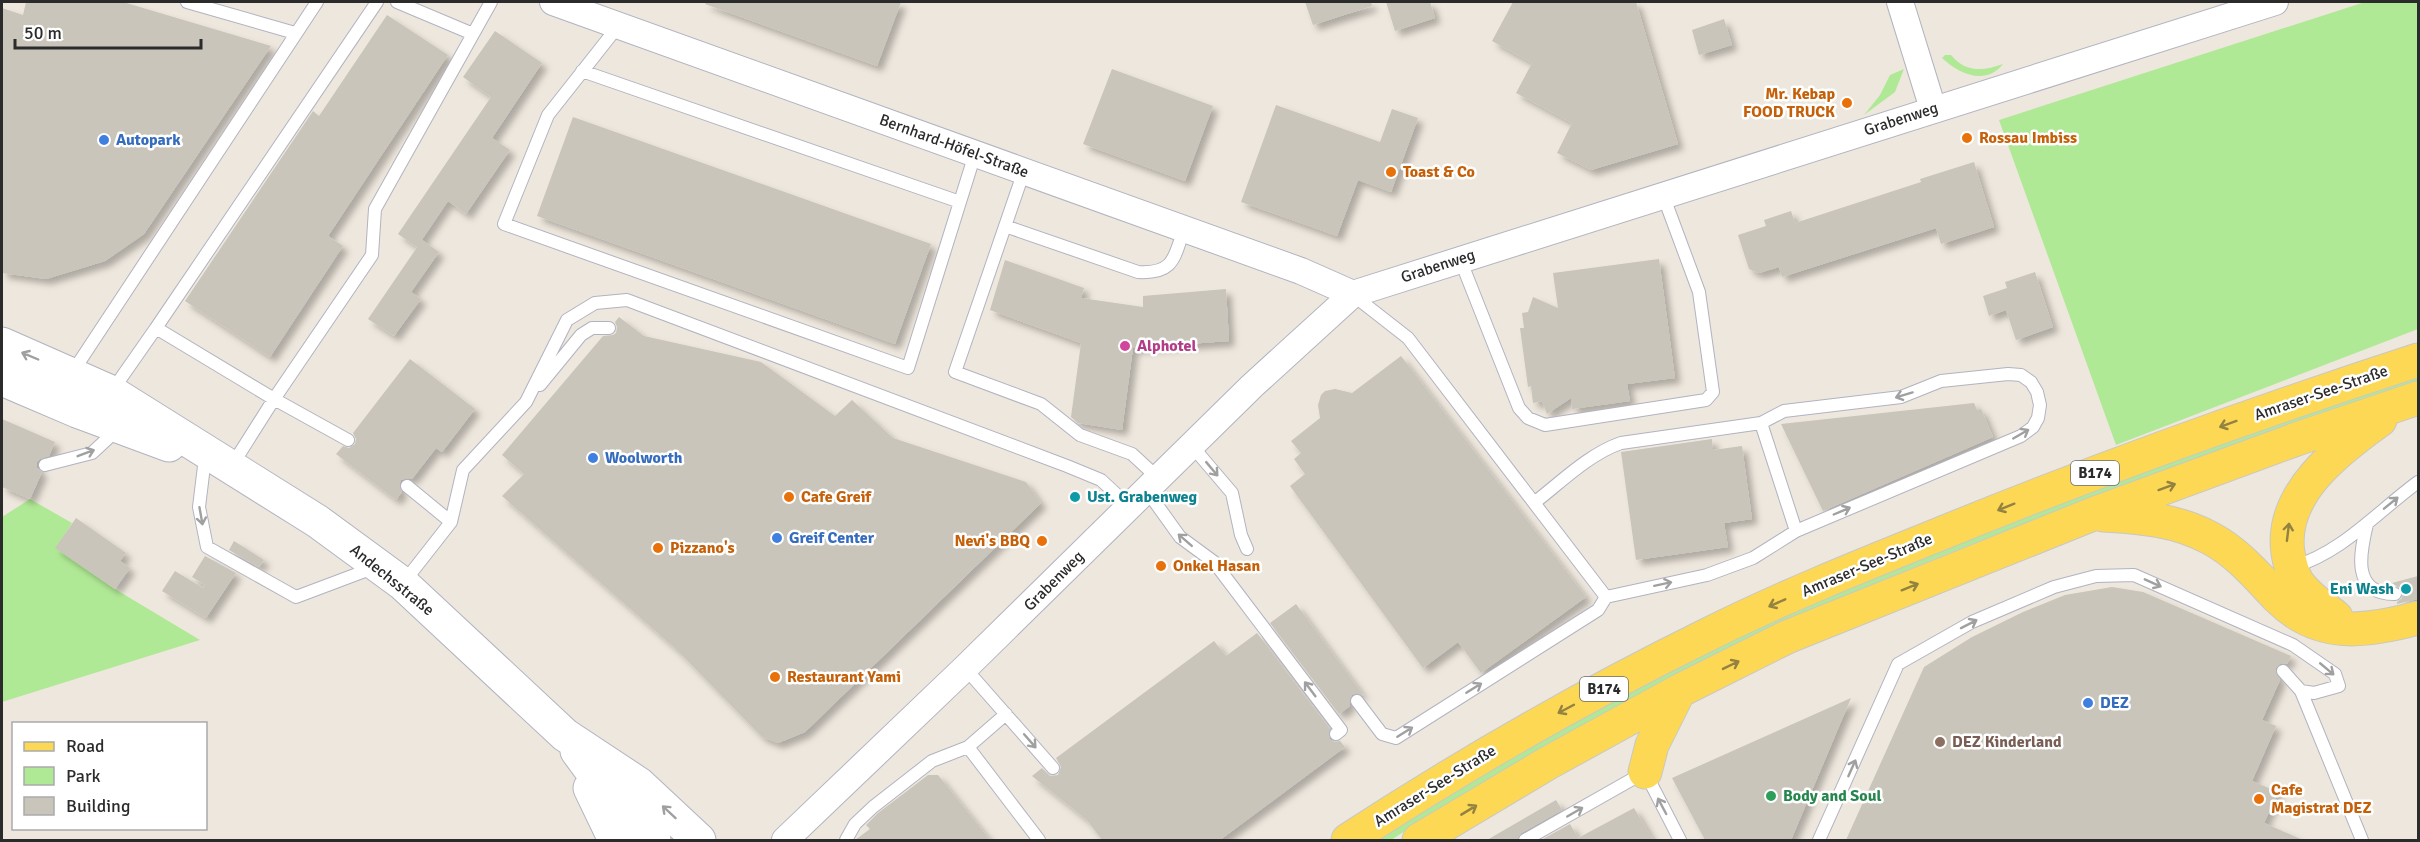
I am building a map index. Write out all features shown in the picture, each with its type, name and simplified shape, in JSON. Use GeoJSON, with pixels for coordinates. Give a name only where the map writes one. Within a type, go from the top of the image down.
{"type":"FeatureCollection","features":[{"type":"Feature","properties":{"kind":"main road","name":"Andechsstraße"},"geometry":{"type":"LineString","coordinates":[[2,344],[111,393],[218,463],[317,521],[391,575],[565,735],[639,784],[699,840]]}},
{"type":"Feature","properties":{"kind":"main road","name":"Amraser-See-Straße"},"geometry":{"type":"LineString","coordinates":[[1348,840],[1524,731],[1708,634],[1850,570],[2040,493],[2276,407],[2418,360]]}},
{"type":"Feature","properties":{"kind":"main road","name":"Andechsstraße"},"geometry":{"type":"LineString","coordinates":[[2,379],[120,427],[218,463]]}},
{"type":"Feature","properties":{"kind":"main road","name":"B174"},"geometry":{"type":"LineString","coordinates":[[1419,840],[1548,763],[1679,691],[1787,637],[2092,514],[2294,440],[2411,401]]}},
{"type":"Feature","properties":{"kind":"main road"},"geometry":{"type":"LineString","coordinates":[[2411,401],[2345,446],[2310,482],[2296,502],[2289,523],[2287,545],[2275,570],[2279,599],[2320,626],[2366,630],[2383,628],[2418,618]]}},
{"type":"Feature","properties":{"kind":"main road"},"geometry":{"type":"LineString","coordinates":[[2092,514],[2138,517],[2185,526],[2275,570]]}},
{"type":"Feature","properties":{"kind":"main road"},"geometry":{"type":"LineString","coordinates":[[1645,772],[1652,744],[1679,691]]}},
{"type":"Feature","properties":{"kind":"main road","name":"Andechsstraße"},"geometry":{"type":"LineString","coordinates":[[565,735],[613,800],[654,840]]}},
{"type":"Feature","properties":{"kind":"main road"},"geometry":{"type":"LineString","coordinates":[[565,735],[615,840]]}},
{"type":"Feature","properties":{"kind":"street","name":"Bernhard-Höfel-Straße"},"geometry":{"type":"LineString","coordinates":[[553,2],[1301,271],[1353,294]]}},
{"type":"Feature","properties":{"kind":"street"},"geometry":{"type":"LineString","coordinates":[[1900,2],[1933,109]]}},
{"type":"Feature","properties":{"kind":"street","name":"Grabenweg"},"geometry":{"type":"LineString","coordinates":[[785,840],[965,668],[1252,386],[1353,294],[2275,2]]}},
{"type":"Feature","properties":{"kind":"lane"},"geometry":{"type":"LineString","coordinates":[[188,2],[295,33]]}},
{"type":"Feature","properties":{"kind":"lane"},"geometry":{"type":"LineString","coordinates":[[71,374],[317,2]]}},
{"type":"Feature","properties":{"kind":"lane"},"geometry":{"type":"LineString","coordinates":[[111,393],[377,2]]}},
{"type":"Feature","properties":{"kind":"lane"},"geometry":{"type":"LineString","coordinates":[[397,2],[473,34]]}},
{"type":"Feature","properties":{"kind":"lane"},"geometry":{"type":"LineString","coordinates":[[491,2],[375,209],[372,255],[274,399],[218,463],[199,507],[207,548],[296,597],[391,575],[451,522],[463,470],[526,402],[581,335],[592,328],[609,328]]}},
{"type":"Feature","properties":{"kind":"lane"},"geometry":{"type":"LineString","coordinates":[[619,25],[548,114],[504,224],[908,368],[975,154]]}},
{"type":"Feature","properties":{"kind":"lane"},"geometry":{"type":"LineString","coordinates":[[582,71],[960,202]]}},
{"type":"Feature","properties":{"kind":"lane"},"geometry":{"type":"LineString","coordinates":[[1024,171],[955,372],[1041,404],[1080,435],[1132,454],[1145,492],[1180,537],[1214,562],[1341,730],[1336,734]]}},
{"type":"Feature","properties":{"kind":"lane"},"geometry":{"type":"LineString","coordinates":[[1460,259],[1519,408],[1528,418],[1545,425],[1706,400],[1713,392],[1700,292],[1663,195]]}},
{"type":"Feature","properties":{"kind":"lane"},"geometry":{"type":"LineString","coordinates":[[1005,226],[1138,272],[1153,273],[1165,269],[1173,261],[1184,229]]}},
{"type":"Feature","properties":{"kind":"lane"},"geometry":{"type":"LineString","coordinates":[[1353,294],[1408,338],[1605,597]]}},
{"type":"Feature","properties":{"kind":"lane"},"geometry":{"type":"LineString","coordinates":[[526,402],[567,320],[595,303],[627,300],[1101,480],[1145,492]]}},
{"type":"Feature","properties":{"kind":"lane"},"geometry":{"type":"LineString","coordinates":[[156,328],[274,399],[348,440]]}},
{"type":"Feature","properties":{"kind":"lane"},"geometry":{"type":"LineString","coordinates":[[1357,701],[1382,734],[1396,738],[1598,610],[1605,597],[1707,575],[1753,558],[1796,531],[2021,436],[2033,427],[2038,418],[2040,405],[2037,392],[2031,382],[2021,375],[1996,375],[1941,381],[1901,397],[1784,411],[1761,423],[1621,443],[1609,447],[1534,503]]}},
{"type":"Feature","properties":{"kind":"lane"},"geometry":{"type":"LineString","coordinates":[[1761,423],[1796,531]]}},
{"type":"Feature","properties":{"kind":"lane"},"geometry":{"type":"LineString","coordinates":[[45,465],[92,453],[120,427]]}},
{"type":"Feature","properties":{"kind":"lane"},"geometry":{"type":"LineString","coordinates":[[1192,446],[1232,492],[1241,535],[1247,549]]}},
{"type":"Feature","properties":{"kind":"lane"},"geometry":{"type":"LineString","coordinates":[[2275,570],[2312,561],[2351,539],[2389,504],[2418,482]]}},
{"type":"Feature","properties":{"kind":"lane"},"geometry":{"type":"LineString","coordinates":[[407,486],[451,522]]}},
{"type":"Feature","properties":{"kind":"lane"},"geometry":{"type":"LineString","coordinates":[[2367,524],[2360,561],[2364,578],[2378,591],[2395,594]]}},
{"type":"Feature","properties":{"kind":"lane"},"geometry":{"type":"LineString","coordinates":[[1819,840],[1898,664],[1972,622],[2054,587],[2096,576],[2134,575],[2294,645],[2335,674],[2339,686],[2314,693],[2301,691]]}},
{"type":"Feature","properties":{"kind":"lane"},"geometry":{"type":"LineString","coordinates":[[965,668],[1053,768]]}},
{"type":"Feature","properties":{"kind":"lane"},"geometry":{"type":"LineString","coordinates":[[2283,671],[2301,691],[2323,750],[2362,840]]}},
{"type":"Feature","properties":{"kind":"lane"},"geometry":{"type":"LineString","coordinates":[[846,840],[855,824],[873,807],[932,761],[968,747],[1006,714]]}},
{"type":"Feature","properties":{"kind":"lane"},"geometry":{"type":"LineString","coordinates":[[968,747],[1039,840]]}},
{"type":"Feature","properties":{"kind":"lane"},"geometry":{"type":"LineString","coordinates":[[1525,840],[1645,772],[1680,840]]}},
{"type":"Feature","properties":{"kind":"green space"},"geometry":{"type":"Polygon","coordinates":[[[2365,2],[2418,2],[2418,329],[2116,445],[1999,120],[2365,2]]]}},
{"type":"Feature","properties":{"kind":"green space"},"geometry":{"type":"Polygon","coordinates":[[[1945,55],[1951,55],[1963,65],[1975,69],[2003,64],[1989,75],[1972,75],[1949,64],[1942,58],[1945,55]]]}},
{"type":"Feature","properties":{"kind":"green space"},"geometry":{"type":"Polygon","coordinates":[[[1904,69],[1895,92],[1864,115],[1880,95],[1890,75],[1904,69]]]}},
{"type":"Feature","properties":{"kind":"green space"},"geometry":{"type":"Polygon","coordinates":[[[2418,375],[2418,384],[2054,512],[1839,599],[1723,652],[1610,710],[1499,773],[1391,840],[1378,840],[1576,721],[1686,661],[1775,619],[1865,580],[2048,507],[2418,375]]]}},
{"type":"Feature","properties":{"kind":"green space"},"geometry":{"type":"Polygon","coordinates":[[[30,499],[72,523],[56,548],[115,589],[200,640],[2,702],[2,517],[30,499]]]}},
{"type":"Feature","properties":{"kind":"building","name":"Autopark"},"geometry":{"type":"Polygon","coordinates":[[[26,2],[123,2],[271,46],[144,234],[105,261],[46,279],[2,273],[2,8],[23,15],[26,2]]]}},
{"type":"Feature","properties":{"kind":"building"},"geometry":{"type":"Polygon","coordinates":[[[706,2],[901,2],[877,66],[705,4],[706,2]]]}},
{"type":"Feature","properties":{"kind":"building"},"geometry":{"type":"Polygon","coordinates":[[[1305,2],[1371,2],[1372,6],[1313,25],[1305,2]]]}},
{"type":"Feature","properties":{"kind":"building"},"geometry":{"type":"Polygon","coordinates":[[[1386,2],[1430,2],[1435,18],[1395,31],[1386,2]]]}},
{"type":"Feature","properties":{"kind":"building"},"geometry":{"type":"Polygon","coordinates":[[[1513,2],[1636,2],[1678,144],[1591,170],[1557,153],[1572,123],[1516,93],[1532,63],[1492,41],[1513,2]]]}},
{"type":"Feature","properties":{"kind":"building"},"geometry":{"type":"Polygon","coordinates":[[[387,15],[448,55],[328,236],[343,246],[270,357],[185,301],[313,111],[319,116],[387,15]]]}},
{"type":"Feature","properties":{"kind":"building"},"geometry":{"type":"Polygon","coordinates":[[[1724,19],[1732,45],[1699,55],[1692,30],[1724,19]]]}},
{"type":"Feature","properties":{"kind":"building"},"geometry":{"type":"Polygon","coordinates":[[[495,31],[542,63],[492,138],[510,150],[466,214],[448,201],[417,247],[398,234],[491,97],[463,77],[495,31]]]}},
{"type":"Feature","properties":{"kind":"building"},"geometry":{"type":"Polygon","coordinates":[[[1112,69],[1213,106],[1185,181],[1083,144],[1112,69]]]}},
{"type":"Feature","properties":{"kind":"building"},"geometry":{"type":"Polygon","coordinates":[[[1276,105],[1380,142],[1392,109],[1418,118],[1391,192],[1358,180],[1337,236],[1241,202],[1276,105]]]}},
{"type":"Feature","properties":{"kind":"building"},"geometry":{"type":"Polygon","coordinates":[[[573,117],[931,244],[895,344],[537,216],[573,117]]]}},
{"type":"Feature","properties":{"kind":"building"},"geometry":{"type":"Polygon","coordinates":[[[1974,162],[1994,227],[1941,244],[1936,228],[1782,277],[1779,267],[1759,273],[1749,269],[1738,235],[1766,226],[1764,220],[1791,211],[1795,223],[1921,182],[1920,179],[1974,162]]]}},
{"type":"Feature","properties":{"kind":"building"},"geometry":{"type":"Polygon","coordinates":[[[422,240],[439,252],[411,292],[421,299],[394,336],[368,319],[422,240]]]}},
{"type":"Feature","properties":{"kind":"building"},"geometry":{"type":"Polygon","coordinates":[[[1659,259],[1675,378],[1627,384],[1630,401],[1572,409],[1571,398],[1547,414],[1542,401],[1533,403],[1531,386],[1528,387],[1520,328],[1524,328],[1522,313],[1528,312],[1533,297],[1558,308],[1553,273],[1659,259]]]}},
{"type":"Feature","properties":{"kind":"building","name":"Alphotel"},"geometry":{"type":"Polygon","coordinates":[[[1005,260],[1084,288],[1081,298],[1143,307],[1143,296],[1226,289],[1229,341],[1133,348],[1122,430],[1078,423],[1071,417],[1081,343],[990,310],[1005,260]]]}},
{"type":"Feature","properties":{"kind":"building"},"geometry":{"type":"Polygon","coordinates":[[[2035,272],[2053,327],[2016,340],[2006,310],[1989,316],[1983,296],[2007,288],[2005,282],[2035,272]]]}},
{"type":"Feature","properties":{"kind":"building","name":"Greif Center"},"geometry":{"type":"Polygon","coordinates":[[[619,317],[644,336],[761,362],[835,416],[852,400],[893,438],[1026,482],[1041,503],[805,732],[778,743],[762,737],[677,650],[502,496],[524,474],[502,455],[603,336],[616,333],[615,322],[619,317]]]}},
{"type":"Feature","properties":{"kind":"building"},"geometry":{"type":"Polygon","coordinates":[[[1401,356],[1586,597],[1481,673],[1458,642],[1423,668],[1290,486],[1305,474],[1294,459],[1301,453],[1291,441],[1320,418],[1318,405],[1321,395],[1325,391],[1335,389],[1352,393],[1401,356]]]}},
{"type":"Feature","properties":{"kind":"building"},"geometry":{"type":"Polygon","coordinates":[[[410,359],[475,409],[442,452],[436,448],[412,479],[401,480],[399,485],[402,492],[396,500],[336,454],[343,446],[349,448],[355,444],[356,439],[353,433],[410,359]]]}},
{"type":"Feature","properties":{"kind":"building"},"geometry":{"type":"Polygon","coordinates":[[[1974,403],[1977,410],[1981,409],[1993,437],[1823,511],[1781,424],[1974,403]]]}},
{"type":"Feature","properties":{"kind":"building"},"geometry":{"type":"Polygon","coordinates":[[[2,419],[55,442],[49,456],[37,462],[37,468],[42,472],[30,499],[2,487],[2,419]]]}},
{"type":"Feature","properties":{"kind":"building"},"geometry":{"type":"Polygon","coordinates":[[[1712,439],[1713,450],[1742,446],[1752,519],[1724,523],[1728,547],[1636,560],[1621,452],[1712,439]]]}},
{"type":"Feature","properties":{"kind":"building"},"geometry":{"type":"Polygon","coordinates":[[[76,518],[126,553],[120,561],[130,568],[115,589],[55,548],[76,518]]]}},
{"type":"Feature","properties":{"kind":"building"},"geometry":{"type":"Polygon","coordinates":[[[234,541],[264,560],[259,567],[229,550],[234,541]]]}},
{"type":"Feature","properties":{"kind":"building"},"geometry":{"type":"Polygon","coordinates":[[[205,556],[236,573],[206,618],[162,591],[175,571],[203,588],[205,585],[192,577],[205,556]]]}},
{"type":"Feature","properties":{"kind":"building","name":"Eni Wash"},"geometry":{"type":"Polygon","coordinates":[[[2418,576],[2418,599],[2397,604],[2402,598],[2403,591],[2392,583],[2418,576]]]}},
{"type":"Feature","properties":{"kind":"building","name":"DEZ"},"geometry":{"type":"Polygon","coordinates":[[[2112,587],[2143,592],[2291,656],[2287,664],[2281,663],[2275,669],[2280,680],[2262,720],[2276,726],[2252,781],[2278,792],[2264,823],[2303,840],[1846,840],[1924,667],[1972,637],[2023,612],[2065,595],[2112,587]]]}},
{"type":"Feature","properties":{"kind":"building"},"geometry":{"type":"Polygon","coordinates":[[[1296,604],[1364,696],[1357,693],[1352,695],[1349,701],[1350,706],[1339,714],[1270,623],[1296,604]]]}},
{"type":"Feature","properties":{"kind":"building"},"geometry":{"type":"Polygon","coordinates":[[[1257,633],[1330,729],[1329,739],[1334,742],[1340,741],[1345,747],[1220,840],[1102,840],[1087,820],[1032,776],[1042,768],[1050,776],[1058,775],[1061,767],[1056,758],[1214,641],[1226,656],[1257,633]]]}},
{"type":"Feature","properties":{"kind":"building"},"geometry":{"type":"Polygon","coordinates":[[[1851,698],[1791,840],[1705,840],[1672,778],[1851,698]]]}},
{"type":"Feature","properties":{"kind":"building"},"geometry":{"type":"Polygon","coordinates":[[[928,775],[938,775],[990,840],[855,840],[870,829],[866,825],[878,813],[928,775]]]}},
{"type":"Feature","properties":{"kind":"building"},"geometry":{"type":"Polygon","coordinates":[[[1556,800],[1562,810],[1521,833],[1517,840],[1487,840],[1556,800]]]}},
{"type":"Feature","properties":{"kind":"building"},"geometry":{"type":"Polygon","coordinates":[[[1634,808],[1653,840],[1541,840],[1570,824],[1578,838],[1634,808]]]}},
{"type":"Feature","properties":{"kind":"place","name":"Mr. Kebap FOOD TRUCK"},"geometry":{"type":"Point","coordinates":[1847,103]}},
{"type":"Feature","properties":{"kind":"place","name":"Rossau Imbiss"},"geometry":{"type":"Point","coordinates":[1967,138]}},
{"type":"Feature","properties":{"kind":"place","name":"Autopark"},"geometry":{"type":"Point","coordinates":[104,140]}},
{"type":"Feature","properties":{"kind":"place","name":"Toast & Co"},"geometry":{"type":"Point","coordinates":[1391,172]}},
{"type":"Feature","properties":{"kind":"place","name":"Alphotel"},"geometry":{"type":"Point","coordinates":[1125,346]}},
{"type":"Feature","properties":{"kind":"place","name":"Woolworth"},"geometry":{"type":"Point","coordinates":[593,458]}},
{"type":"Feature","properties":{"kind":"place","name":"Cafe Greif"},"geometry":{"type":"Point","coordinates":[789,497]}},
{"type":"Feature","properties":{"kind":"place","name":"Ust. Grabenweg"},"geometry":{"type":"Point","coordinates":[1075,497]}},
{"type":"Feature","properties":{"kind":"place","name":"Greif Center"},"geometry":{"type":"Point","coordinates":[777,538]}},
{"type":"Feature","properties":{"kind":"place","name":"Nevi's BBQ"},"geometry":{"type":"Point","coordinates":[1042,541]}},
{"type":"Feature","properties":{"kind":"place","name":"Pizzano's"},"geometry":{"type":"Point","coordinates":[658,548]}},
{"type":"Feature","properties":{"kind":"place","name":"Onkel Hasan"},"geometry":{"type":"Point","coordinates":[1161,566]}},
{"type":"Feature","properties":{"kind":"place","name":"Eni Wash"},"geometry":{"type":"Point","coordinates":[2406,589]}},
{"type":"Feature","properties":{"kind":"place","name":"Restaurant Yami"},"geometry":{"type":"Point","coordinates":[775,677]}},
{"type":"Feature","properties":{"kind":"place","name":"DEZ"},"geometry":{"type":"Point","coordinates":[2088,703]}},
{"type":"Feature","properties":{"kind":"place","name":"DEZ Kinderland"},"geometry":{"type":"Point","coordinates":[1940,742]}},
{"type":"Feature","properties":{"kind":"place","name":"Body and Soul"},"geometry":{"type":"Point","coordinates":[1771,796]}},
{"type":"Feature","properties":{"kind":"place","name":"Cafe Magistrat DEZ"},"geometry":{"type":"Point","coordinates":[2259,799]}}]}
